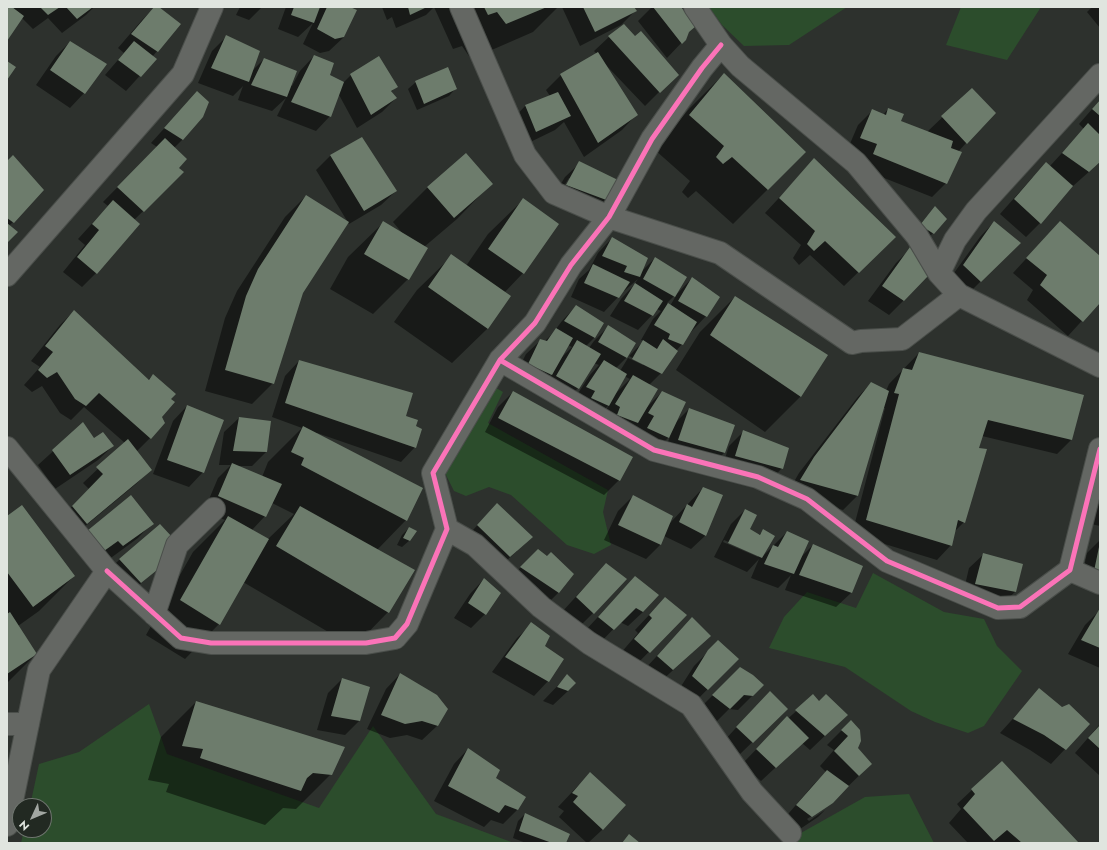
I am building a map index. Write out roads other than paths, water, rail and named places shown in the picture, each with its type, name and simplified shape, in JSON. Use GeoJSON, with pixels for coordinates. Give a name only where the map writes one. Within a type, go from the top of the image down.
{"type":"FeatureCollection","features":[{"type":"Feature","properties":{"kind":"street"},"geometry":{"type":"LineString","coordinates":[[7,275],[183,74],[212,7]]}},
{"type":"Feature","properties":{"kind":"street"},"geometry":{"type":"LineString","coordinates":[[461,7],[525,155],[554,194],[609,217],[720,253],[852,343],[861,341],[902,339],[959,295]]}},
{"type":"Feature","properties":{"kind":"street"},"geometry":{"type":"LineString","coordinates":[[695,7],[721,45],[740,66],[856,164],[917,236],[939,273],[959,295],[1100,366]]}},
{"type":"Feature","properties":{"kind":"street"},"geometry":{"type":"LineString","coordinates":[[7,448],[107,571],[181,638],[211,643],[366,643],[395,638],[407,624],[447,529],[433,472],[500,360],[535,323],[571,265],[609,217],[652,140],[702,68],[721,45]]}},
{"type":"Feature","properties":{"kind":"street"},"geometry":{"type":"LineString","coordinates":[[939,273],[955,240],[976,211],[1100,75]]}},
{"type":"Feature","properties":{"kind":"street"},"geometry":{"type":"LineString","coordinates":[[500,360],[654,450],[758,477],[807,499],[887,561],[998,608],[1020,607],[1070,570],[1100,449]]}},
{"type":"Feature","properties":{"kind":"street"},"geometry":{"type":"LineString","coordinates":[[154,614],[177,545],[214,509]]}},
{"type":"Feature","properties":{"kind":"street"},"geometry":{"type":"LineString","coordinates":[[447,529],[475,545],[541,607],[589,643],[692,705],[752,792],[790,833]]}},
{"type":"Feature","properties":{"kind":"street"},"geometry":{"type":"LineString","coordinates":[[1070,570],[1100,583]]}},
{"type":"Feature","properties":{"kind":"street"},"geometry":{"type":"LineString","coordinates":[[7,824],[17,724],[39,670],[107,571]]}}]}
